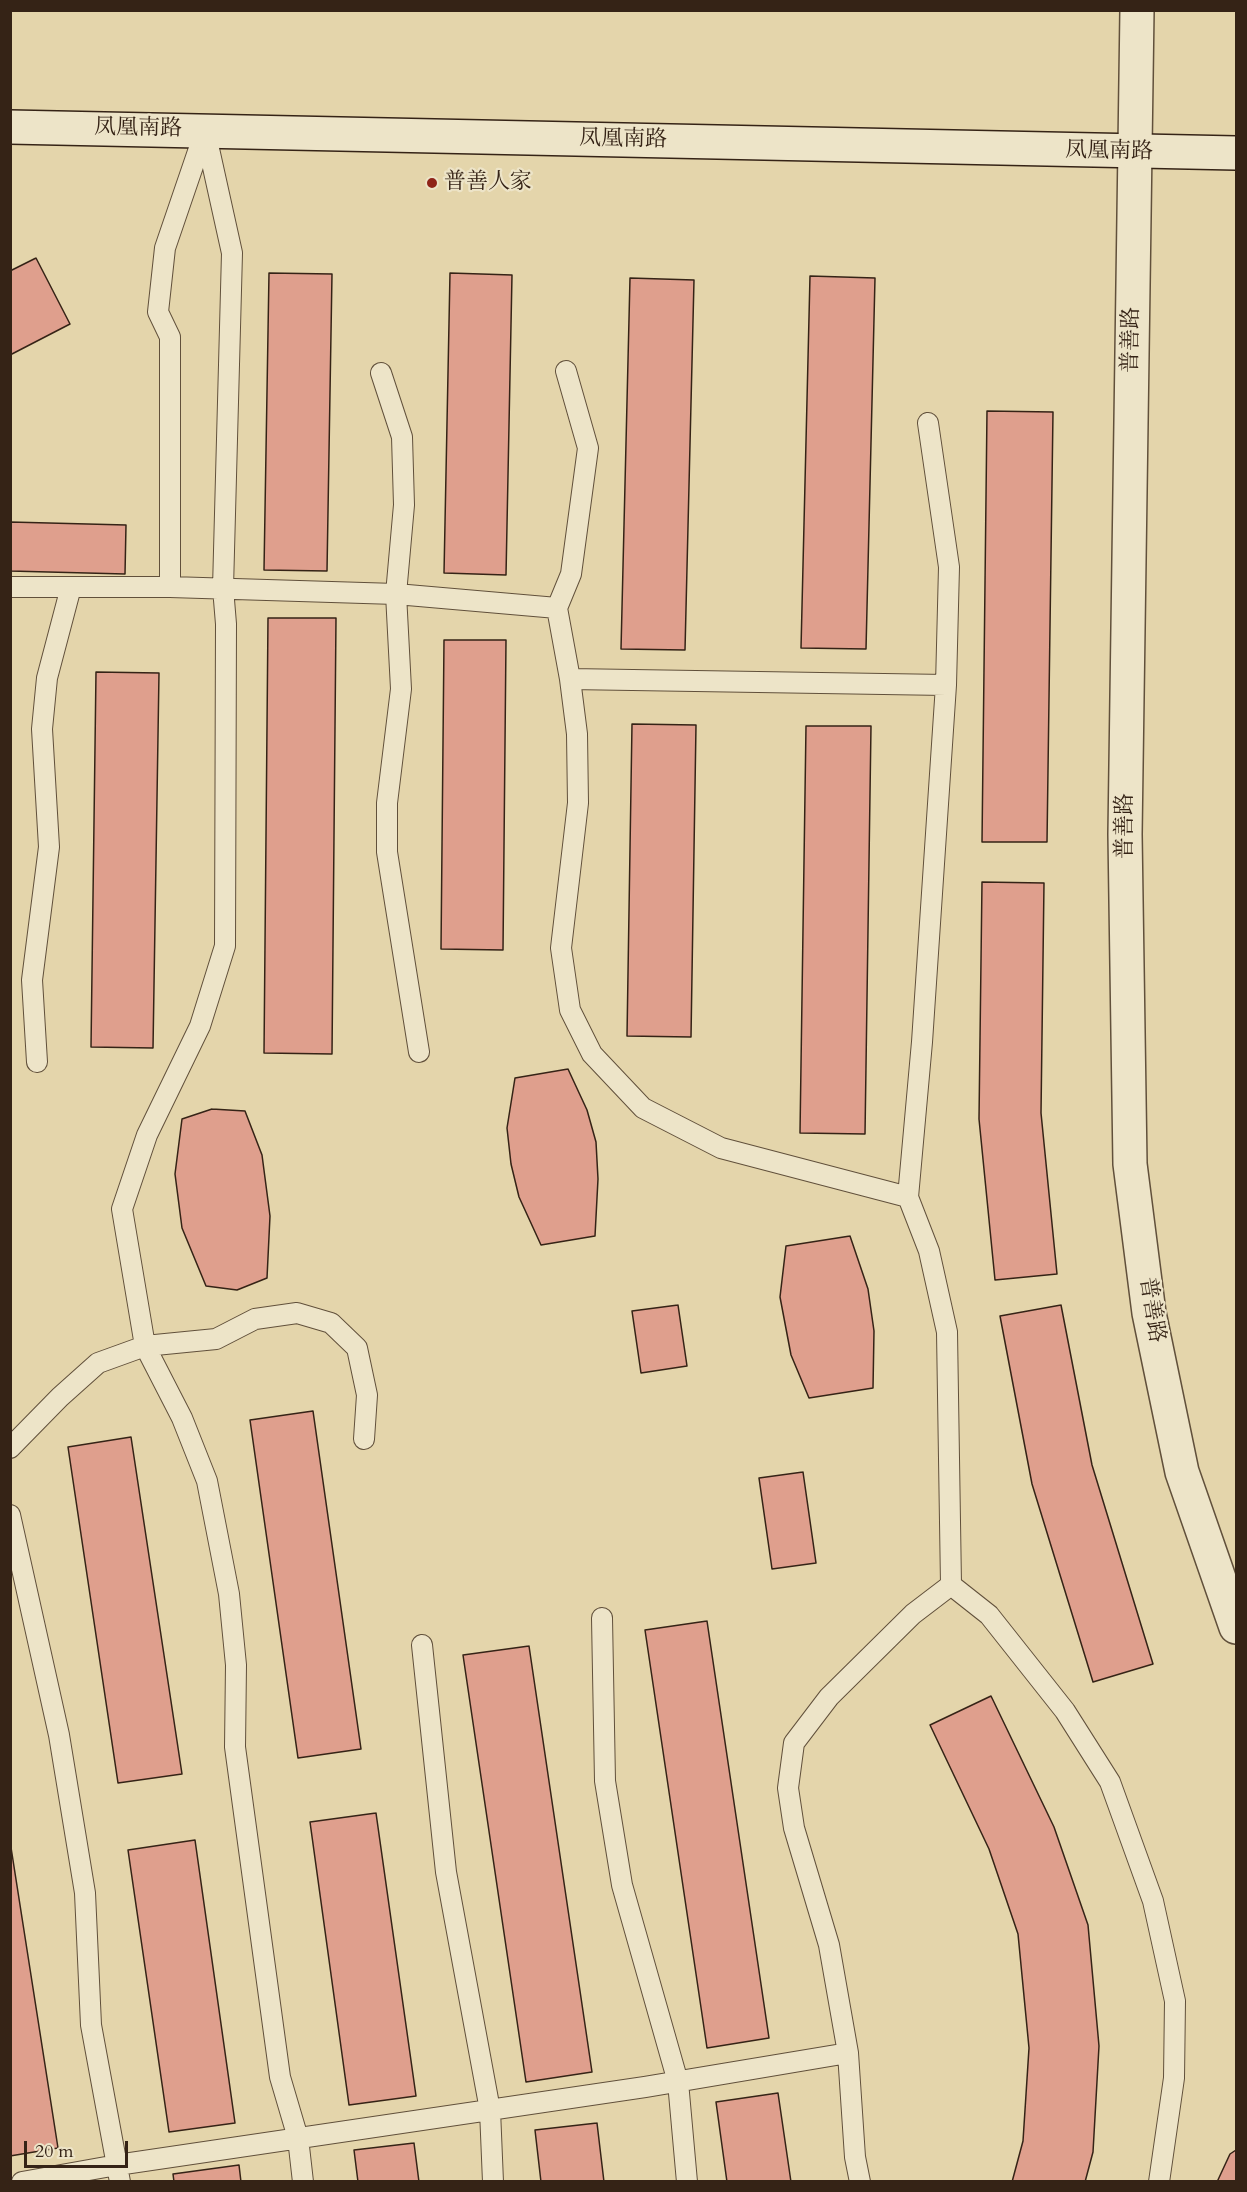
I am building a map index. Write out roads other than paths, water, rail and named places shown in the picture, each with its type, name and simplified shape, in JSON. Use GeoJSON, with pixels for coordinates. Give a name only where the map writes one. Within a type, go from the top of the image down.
{"type":"FeatureCollection","features":[{"type":"Feature","properties":{"kind":"street","name":"普善路"},"geometry":{"type":"LineString","coordinates":[[1137,10],[1125,834],[1130,1164],[1149,1313],[1182,1472],[1236,1628]]}},
{"type":"Feature","properties":{"kind":"street","name":"凤凰南路"},"geometry":{"type":"LineString","coordinates":[[10,127],[1135,153],[1236,153]]}},
{"type":"Feature","properties":{"kind":"lane"},"geometry":{"type":"LineString","coordinates":[[170,587],[170,337],[158,312],[165,248],[205,130]]}},
{"type":"Feature","properties":{"kind":"lane"},"geometry":{"type":"LineString","coordinates":[[205,130],[232,253],[223,588],[226,624],[225,946],[200,1026],[147,1135],[122,1209],[145,1346],[182,1418],[207,1481],[229,1594],[236,1665],[235,1747],[280,2077],[298,2138],[303,2181]]}},
{"type":"Feature","properties":{"kind":"lane"},"geometry":{"type":"LineString","coordinates":[[566,371],[588,448],[571,574],[557,608],[577,734],[578,802],[561,948],[570,1010],[592,1054],[643,1108],[721,1148],[908,1197]]}},
{"type":"Feature","properties":{"kind":"lane"},"geometry":{"type":"LineString","coordinates":[[381,374],[402,437],[404,505],[396,594],[401,689],[387,803],[387,852],[419,1052]]}},
{"type":"Feature","properties":{"kind":"lane"},"geometry":{"type":"LineString","coordinates":[[928,423],[949,567],[946,685],[923,1030],[908,1197],[929,1251],[947,1332],[951,1586]]}},
{"type":"Feature","properties":{"kind":"lane"},"geometry":{"type":"LineString","coordinates":[[10,587],[170,587],[396,594],[557,608]]}},
{"type":"Feature","properties":{"kind":"lane"},"geometry":{"type":"LineString","coordinates":[[37,1062],[32,980],[50,847],[42,729],[47,678],[70,587]]}},
{"type":"Feature","properties":{"kind":"lane"},"geometry":{"type":"LineString","coordinates":[[570,679],[946,685]]}},
{"type":"Feature","properties":{"kind":"lane"},"geometry":{"type":"LineString","coordinates":[[10,1448],[60,1397],[98,1363],[145,1346],[216,1339],[255,1319],[297,1313],[331,1323],[357,1348],[367,1395],[364,1439]]}},
{"type":"Feature","properties":{"kind":"lane"},"geometry":{"type":"LineString","coordinates":[[10,1515],[65,1769],[85,1893],[91,2025],[119,2173]]}},
{"type":"Feature","properties":{"kind":"lane"},"geometry":{"type":"LineString","coordinates":[[860,2181],[855,2157],[848,2053],[829,1945],[791,1808],[788,1788],[794,1743],[829,1697],[913,1614],[951,1586]]}},
{"type":"Feature","properties":{"kind":"lane"},"geometry":{"type":"LineString","coordinates":[[951,1586],[989,1615],[1065,1711],[1110,1782],[1153,1901],[1175,2001],[1174,2078],[1159,2181]]}},
{"type":"Feature","properties":{"kind":"lane"},"geometry":{"type":"LineString","coordinates":[[602,1618],[605,1781],[622,1885],[678,2082],[687,2181]]}},
{"type":"Feature","properties":{"kind":"lane"},"geometry":{"type":"LineString","coordinates":[[422,1645],[446,1872],[490,2110],[493,2181]]}},
{"type":"Feature","properties":{"kind":"lane"},"geometry":{"type":"LineString","coordinates":[[22,2181],[119,2173],[298,2138],[678,2082],[848,2053]]}},
{"type":"Feature","properties":{"kind":"place","name":"普善人家"},"geometry":{"type":"Point","coordinates":[432,183]}}]}
